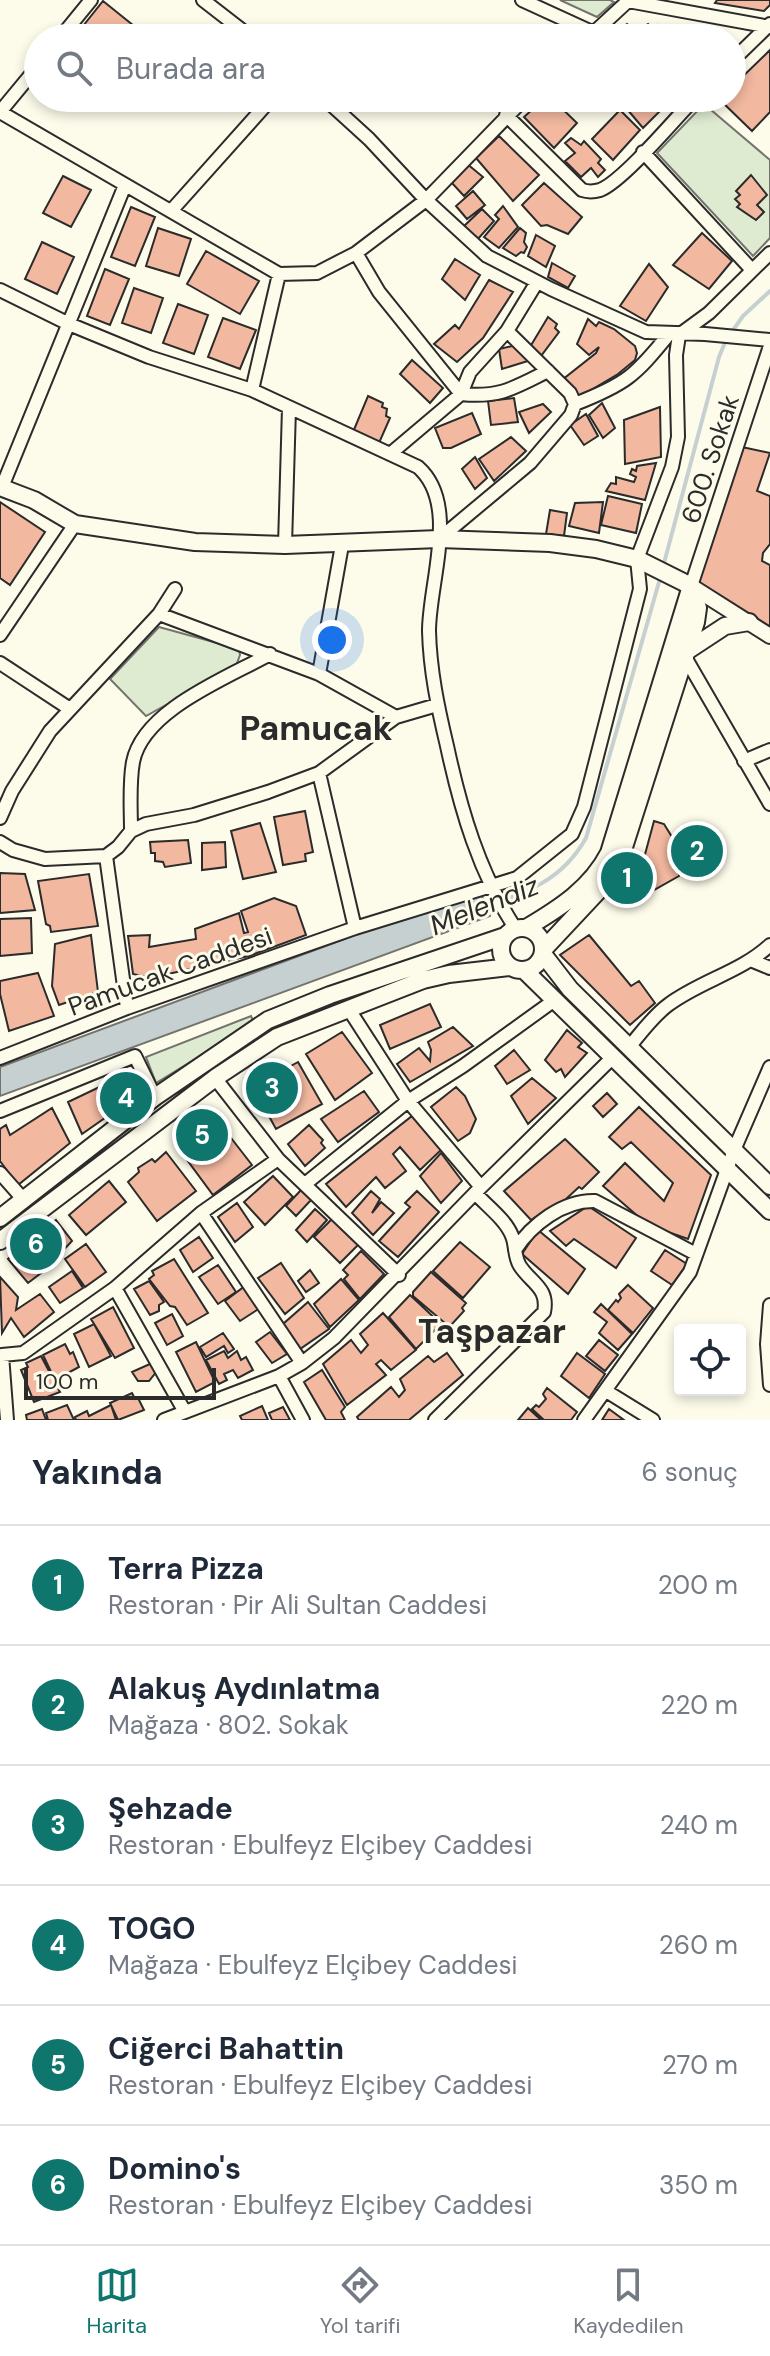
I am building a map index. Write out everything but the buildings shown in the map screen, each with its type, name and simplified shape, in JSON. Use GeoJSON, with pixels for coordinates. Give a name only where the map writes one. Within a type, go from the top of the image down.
{"type":"FeatureCollection","features":[{"type":"Feature","properties":{"kind":"main road"},"geometry":{"type":"LineString","coordinates":[[0,1241],[215,1078],[277,1037],[423,980],[449,974],[535,965],[543,952],[616,872],[698,608],[688,584],[637,559],[596,549],[550,543],[439,539],[342,545],[195,542],[75,524],[34,500],[1,487]]}},
{"type":"Feature","properties":{"kind":"main road"},"geometry":{"type":"LineString","coordinates":[[0,1218],[155,1097],[268,1020],[344,990],[515,931],[574,897],[592,880],[609,853],[688,584]]}},
{"type":"Feature","properties":{"kind":"main road"},"geometry":{"type":"LineString","coordinates":[[686,654],[725,626],[749,622]]}},
{"type":"Feature","properties":{"kind":"main road"},"geometry":{"type":"LineString","coordinates":[[515,931],[539,936],[543,952],[570,989],[770,1186]]}},
{"type":"Feature","properties":{"kind":"main road"},"geometry":{"type":"LineString","coordinates":[[515,931],[501,946],[501,954],[556,999],[612,1058],[770,1211]]}},
{"type":"Feature","properties":{"kind":"street"},"geometry":{"type":"LineString","coordinates":[[71,24],[91,0]]}},
{"type":"Feature","properties":{"kind":"street"},"geometry":{"type":"LineString","coordinates":[[203,0],[234,24]]}},
{"type":"Feature","properties":{"kind":"street"},"geometry":{"type":"LineString","coordinates":[[522,0],[568,24]]}},
{"type":"Feature","properties":{"kind":"street"},"geometry":{"type":"LineString","coordinates":[[603,24],[628,0],[769,25]]}},
{"type":"Feature","properties":{"kind":"street"},"geometry":{"type":"LineString","coordinates":[[746,47],[769,25]]}},
{"type":"Feature","properties":{"kind":"street"},"geometry":{"type":"LineString","coordinates":[[24,83],[0,112],[279,274],[317,273],[356,253],[426,200],[509,112]]}},
{"type":"Feature","properties":{"kind":"street"},"geometry":{"type":"LineString","coordinates":[[171,211],[259,112]]}},
{"type":"Feature","properties":{"kind":"street"},"geometry":{"type":"LineString","coordinates":[[339,112],[426,200],[487,256],[646,332],[770,340]]}},
{"type":"Feature","properties":{"kind":"street"},"geometry":{"type":"LineString","coordinates":[[506,115],[582,190],[591,192],[603,189],[682,112]]}},
{"type":"Feature","properties":{"kind":"street"},"geometry":{"type":"LineString","coordinates":[[643,152],[752,270]]}},
{"type":"Feature","properties":{"kind":"street"},"geometry":{"type":"LineString","coordinates":[[1,487],[125,185]]}},
{"type":"Feature","properties":{"kind":"street"},"geometry":{"type":"LineString","coordinates":[[356,253],[379,292],[461,394],[485,397],[505,392],[548,371]]}},
{"type":"Feature","properties":{"kind":"street"},"geometry":{"type":"LineString","coordinates":[[575,404],[615,388],[641,369],[674,334],[709,313],[770,253]]}},
{"type":"Feature","properties":{"kind":"street"},"geometry":{"type":"LineString","coordinates":[[252,390],[279,274]]}},
{"type":"Feature","properties":{"kind":"street"},"geometry":{"type":"LineString","coordinates":[[390,454],[461,394],[470,372],[507,331],[537,282]]}},
{"type":"Feature","properties":{"kind":"street"},"geometry":{"type":"LineString","coordinates":[[0,290],[69,324],[149,357],[252,390],[418,467],[429,478],[439,506],[439,539],[429,628],[437,705],[469,836],[515,931]]}},
{"type":"Feature","properties":{"kind":"street"},"geometry":{"type":"LineString","coordinates":[[439,539],[530,463],[571,415],[575,404],[570,393],[507,331]]}},
{"type":"Feature","properties":{"kind":"street"},"geometry":{"type":"LineString","coordinates":[[637,559],[672,467],[678,437],[674,334]]}},
{"type":"Feature","properties":{"kind":"street","name":"600. Sokak"},"geometry":{"type":"LineString","coordinates":[[688,584],[770,346]]}},
{"type":"Feature","properties":{"kind":"street"},"geometry":{"type":"LineString","coordinates":[[285,545],[289,408]]}},
{"type":"Feature","properties":{"kind":"street"},"geometry":{"type":"LineString","coordinates":[[0,635],[75,524]]}},
{"type":"Feature","properties":{"kind":"street"},"geometry":{"type":"LineString","coordinates":[[319,674],[342,545]]}},
{"type":"Feature","properties":{"kind":"street","name":"Pamucak Caddesi"},"geometry":{"type":"LineString","coordinates":[[0,1058],[127,1008],[355,928],[494,889],[517,878],[572,834],[584,807],[640,589],[637,559]]}},
{"type":"Feature","properties":{"kind":"street"},"geometry":{"type":"LineString","coordinates":[[688,584],[770,636]]}},
{"type":"Feature","properties":{"kind":"street"},"geometry":{"type":"LineString","coordinates":[[0,818],[12,791],[50,731],[159,614],[175,589]]}},
{"type":"Feature","properties":{"kind":"street"},"geometry":{"type":"LineString","coordinates":[[159,614],[319,674],[396,717]]}},
{"type":"Feature","properties":{"kind":"street"},"geometry":{"type":"LineString","coordinates":[[131,831],[133,763],[141,740],[169,711],[270,654]]}},
{"type":"Feature","properties":{"kind":"street"},"geometry":{"type":"LineString","coordinates":[[686,654],[770,804]]}},
{"type":"Feature","properties":{"kind":"street"},"geometry":{"type":"LineString","coordinates":[[0,663],[70,709]]}},
{"type":"Feature","properties":{"kind":"street"},"geometry":{"type":"LineString","coordinates":[[0,842],[13,850],[45,859],[106,856],[131,831],[146,824],[194,815],[319,773],[396,717],[437,705]]}},
{"type":"Feature","properties":{"kind":"street"},"geometry":{"type":"LineString","coordinates":[[744,761],[770,750]]}},
{"type":"Feature","properties":{"kind":"street"},"geometry":{"type":"LineString","coordinates":[[319,773],[355,928]]}},
{"type":"Feature","properties":{"kind":"street"},"geometry":{"type":"LineString","coordinates":[[106,856],[127,1008]]}},
{"type":"Feature","properties":{"kind":"street"},"geometry":{"type":"LineString","coordinates":[[629,1047],[666,1006],[709,980],[753,961],[770,945]]}},
{"type":"Feature","properties":{"kind":"street"},"geometry":{"type":"LineString","coordinates":[[753,961],[770,968]]}},
{"type":"Feature","properties":{"kind":"street"},"geometry":{"type":"LineString","coordinates":[[305,1184],[408,1101],[556,999]]}},
{"type":"Feature","properties":{"kind":"street"},"geometry":{"type":"LineString","coordinates":[[348,1008],[408,1101],[509,1229],[516,1261],[544,1292],[544,1312],[435,1420]]}},
{"type":"Feature","properties":{"kind":"street"},"geometry":{"type":"LineString","coordinates":[[0,1111],[135,1056],[155,1097]]}},
{"type":"Feature","properties":{"kind":"street"},"geometry":{"type":"LineString","coordinates":[[164,1420],[279,1376],[334,1338],[612,1058]]}},
{"type":"Feature","properties":{"kind":"street"},"geometry":{"type":"LineString","coordinates":[[584,1420],[690,1272],[734,1150],[770,1067]]}},
{"type":"Feature","properties":{"kind":"street"},"geometry":{"type":"LineString","coordinates":[[215,1078],[278,1159],[399,1275]]}},
{"type":"Feature","properties":{"kind":"street"},"geometry":{"type":"LineString","coordinates":[[7,1420],[1,1354],[23,1353],[115,1288],[201,1213],[278,1159]]}},
{"type":"Feature","properties":{"kind":"street"},"geometry":{"type":"LineString","coordinates":[[0,1173],[23,1199]]}},
{"type":"Feature","properties":{"kind":"street"},"geometry":{"type":"LineString","coordinates":[[515,1250],[527,1231],[585,1200],[595,1201],[696,1254]]}},
{"type":"Feature","properties":{"kind":"street"},"geometry":{"type":"LineString","coordinates":[[201,1213],[302,1363]]}},
{"type":"Feature","properties":{"kind":"street"},"geometry":{"type":"LineString","coordinates":[[115,1288],[185,1412]]}},
{"type":"Feature","properties":{"kind":"street"},"geometry":{"type":"LineString","coordinates":[[770,1305],[767,1344],[770,1385]]}},
{"type":"Feature","properties":{"kind":"street"},"geometry":{"type":"LineString","coordinates":[[279,1376],[303,1420]]}},
{"type":"Feature","properties":{"kind":"street"},"geometry":{"type":"LineString","coordinates":[[606,1391],[653,1420]]}},
{"type":"Feature","properties":{"kind":"green space"},"geometry":{"type":"Polygon","coordinates":[[[560,0],[610,0],[614,2],[597,17],[560,0]]]}},
{"type":"Feature","properties":{"kind":"green space"},"geometry":{"type":"Polygon","coordinates":[[[696,112],[713,112],[770,160],[770,238],[753,256],[657,153],[696,112]]]}},
{"type":"Feature","properties":{"kind":"green space"},"geometry":{"type":"Polygon","coordinates":[[[159,627],[239,649],[240,655],[236,666],[146,716],[110,679],[159,627]]]}},
{"type":"Feature","properties":{"kind":"green space"},"geometry":{"type":"Polygon","coordinates":[[[251,1016],[254,1023],[156,1083],[146,1057],[251,1016]]]}},
{"type":"Feature","properties":{"kind":"water","name":"Melendiz"},"geometry":{"type":"Polygon","coordinates":[[[479,889],[490,916],[0,1096],[0,1067],[479,889]]]}},
{"type":"Feature","properties":{"kind":"waterway","name":"Melendiz"},"geometry":{"type":"LineString","coordinates":[[731,333],[743,316],[770,291]]}},
{"type":"Feature","properties":{"kind":"waterway","name":"Melendiz"},"geometry":{"type":"LineString","coordinates":[[663,567],[726,340]]}},
{"type":"Feature","properties":{"kind":"waterway","name":"Melendiz"},"geometry":{"type":"LineString","coordinates":[[482,907],[542,883],[566,865],[586,838],[661,575]]}},
{"type":"Feature","properties":{"kind":"place","name":"Alakuş Aydınlatma"},"geometry":{"type":"Point","coordinates":[697,851]}},
{"type":"Feature","properties":{"kind":"place","name":"Terra Pizza"},"geometry":{"type":"Point","coordinates":[627,878]}},
{"type":"Feature","properties":{"kind":"place","name":"Şehzade"},"geometry":{"type":"Point","coordinates":[272,1088]}},
{"type":"Feature","properties":{"kind":"place","name":"TOGO"},"geometry":{"type":"Point","coordinates":[126,1098]}},
{"type":"Feature","properties":{"kind":"place","name":"Ciğerci Bahattin"},"geometry":{"type":"Point","coordinates":[202,1135]}},
{"type":"Feature","properties":{"kind":"place","name":"Domino's"},"geometry":{"type":"Point","coordinates":[36,1244]}},
{"type":"Feature","properties":{"kind":"district","name":"Pamucak"},"geometry":{"type":"Point","coordinates":[316,728]}},
{"type":"Feature","properties":{"kind":"district","name":"Taşpazar"},"geometry":{"type":"Point","coordinates":[492,1331]}}]}
